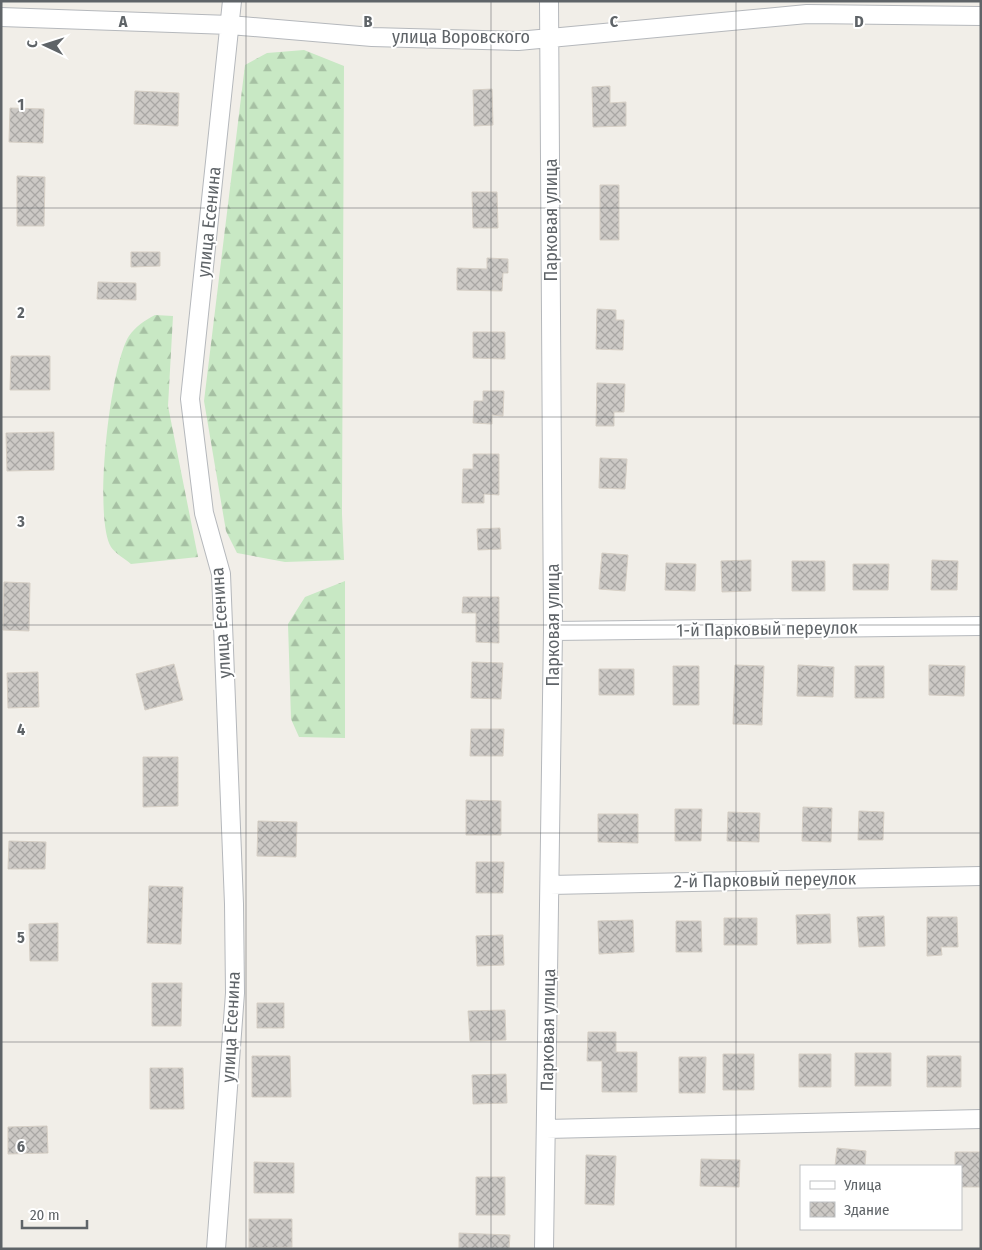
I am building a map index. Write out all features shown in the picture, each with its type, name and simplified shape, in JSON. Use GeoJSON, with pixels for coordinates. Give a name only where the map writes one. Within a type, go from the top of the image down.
{"type":"FeatureCollection","features":[{"type":"Feature","properties":{"kind":"street","name":"улица Есенина"},"geometry":{"type":"LineString","coordinates":[[216,1249],[235,993],[234,904],[221,574],[204,513],[190,399],[232,1]]}},
{"type":"Feature","properties":{"kind":"street","name":"Парковая улица"},"geometry":{"type":"LineString","coordinates":[[544,1249],[553,631],[550,1]]}},
{"type":"Feature","properties":{"kind":"street","name":"улица Воровского"},"geometry":{"type":"LineString","coordinates":[[1,17],[230,25],[382,37],[518,41],[550,36],[807,14],[981,16]]}},
{"type":"Feature","properties":{"kind":"street","name":"1-й Парковый переулок"},"geometry":{"type":"LineString","coordinates":[[553,631],[981,626]]}},
{"type":"Feature","properties":{"kind":"street","name":"2-й Парковый переулок"},"geometry":{"type":"LineString","coordinates":[[550,885],[981,876]]}},
{"type":"Feature","properties":{"kind":"street"},"geometry":{"type":"LineString","coordinates":[[546,1130],[981,1119]]}},
{"type":"Feature","properties":{"kind":"green space"},"geometry":{"type":"Polygon","coordinates":[[[304,50],[344,66],[342,514],[344,560],[285,562],[237,553],[226,531],[204,401],[245,65],[267,53],[304,50]]]}},
{"type":"Feature","properties":{"kind":"green space"},"geometry":{"type":"Polygon","coordinates":[[[155,315],[173,316],[168,406],[198,557],[131,564],[111,547],[106,531],[104,475],[106,442],[110,408],[122,352],[131,333],[140,324],[155,315]]]}},
{"type":"Feature","properties":{"kind":"green space"},"geometry":{"type":"Polygon","coordinates":[[[345,581],[345,738],[299,737],[291,719],[288,624],[305,597],[345,581]]]}},
{"type":"Feature","properties":{"kind":"building"},"geometry":{"type":"Polygon","coordinates":[[[610,86],[610,103],[626,102],[626,126],[593,127],[592,87],[610,86]]]}},
{"type":"Feature","properties":{"kind":"building"},"geometry":{"type":"Polygon","coordinates":[[[492,89],[493,125],[474,126],[473,90],[492,89]]]}},
{"type":"Feature","properties":{"kind":"building"},"geometry":{"type":"Polygon","coordinates":[[[135,91],[179,93],[178,126],[134,124],[135,91]]]}},
{"type":"Feature","properties":{"kind":"building"},"geometry":{"type":"Polygon","coordinates":[[[10,108],[44,109],[43,143],[9,142],[10,108]]]}},
{"type":"Feature","properties":{"kind":"building"},"geometry":{"type":"Polygon","coordinates":[[[17,176],[45,177],[44,226],[17,226],[17,176]]]}},
{"type":"Feature","properties":{"kind":"building"},"geometry":{"type":"Polygon","coordinates":[[[600,185],[619,185],[619,240],[600,240],[600,185]]]}},
{"type":"Feature","properties":{"kind":"building"},"geometry":{"type":"Polygon","coordinates":[[[472,192],[497,192],[498,228],[473,228],[472,192]]]}},
{"type":"Feature","properties":{"kind":"building"},"geometry":{"type":"Polygon","coordinates":[[[131,252],[160,252],[160,266],[131,267],[131,252]]]}},
{"type":"Feature","properties":{"kind":"building"},"geometry":{"type":"Polygon","coordinates":[[[487,258],[508,259],[508,273],[503,273],[502,291],[457,290],[457,268],[487,269],[487,258]]]}},
{"type":"Feature","properties":{"kind":"building"},"geometry":{"type":"Polygon","coordinates":[[[98,282],[136,283],[136,300],[97,299],[98,282]]]}},
{"type":"Feature","properties":{"kind":"building"},"geometry":{"type":"Polygon","coordinates":[[[597,309],[616,310],[616,320],[624,320],[623,350],[596,349],[597,309]]]}},
{"type":"Feature","properties":{"kind":"building"},"geometry":{"type":"Polygon","coordinates":[[[473,332],[505,332],[505,359],[473,358],[473,332]]]}},
{"type":"Feature","properties":{"kind":"building"},"geometry":{"type":"Polygon","coordinates":[[[11,356],[50,356],[50,390],[10,390],[11,356]]]}},
{"type":"Feature","properties":{"kind":"building"},"geometry":{"type":"Polygon","coordinates":[[[597,383],[625,384],[624,412],[614,412],[614,426],[596,426],[597,383]]]}},
{"type":"Feature","properties":{"kind":"building"},"geometry":{"type":"Polygon","coordinates":[[[483,391],[504,391],[503,416],[492,415],[492,424],[473,423],[474,401],[483,401],[483,391]]]}},
{"type":"Feature","properties":{"kind":"building"},"geometry":{"type":"Polygon","coordinates":[[[54,432],[54,470],[7,471],[6,433],[54,432]]]}},
{"type":"Feature","properties":{"kind":"building"},"geometry":{"type":"Polygon","coordinates":[[[473,454],[499,454],[499,495],[484,494],[484,503],[462,503],[463,469],[473,469],[473,454]]]}},
{"type":"Feature","properties":{"kind":"building"},"geometry":{"type":"Polygon","coordinates":[[[600,458],[627,459],[625,489],[599,488],[600,458]]]}},
{"type":"Feature","properties":{"kind":"building"},"geometry":{"type":"Polygon","coordinates":[[[500,528],[501,549],[478,550],[477,529],[500,528]]]}},
{"type":"Feature","properties":{"kind":"building"},"geometry":{"type":"Polygon","coordinates":[[[602,553],[628,555],[625,591],[599,589],[602,553]]]}},
{"type":"Feature","properties":{"kind":"building"},"geometry":{"type":"Polygon","coordinates":[[[751,560],[751,591],[722,592],[721,561],[751,560]]]}},
{"type":"Feature","properties":{"kind":"building"},"geometry":{"type":"Polygon","coordinates":[[[932,560],[958,561],[957,590],[931,590],[932,560]]]}},
{"type":"Feature","properties":{"kind":"building"},"geometry":{"type":"Polygon","coordinates":[[[792,561],[825,561],[825,591],[792,591],[792,561]]]}},
{"type":"Feature","properties":{"kind":"building"},"geometry":{"type":"Polygon","coordinates":[[[666,563],[696,564],[695,591],[665,590],[666,563]]]}},
{"type":"Feature","properties":{"kind":"building"},"geometry":{"type":"Polygon","coordinates":[[[853,564],[889,564],[888,590],[853,590],[853,564]]]}},
{"type":"Feature","properties":{"kind":"building"},"geometry":{"type":"Polygon","coordinates":[[[4,582],[30,583],[29,631],[3,630],[4,582]]]}},
{"type":"Feature","properties":{"kind":"building"},"geometry":{"type":"Polygon","coordinates":[[[463,597],[499,597],[499,643],[476,642],[476,613],[462,613],[463,597]]]}},
{"type":"Feature","properties":{"kind":"building"},"geometry":{"type":"Polygon","coordinates":[[[472,662],[503,663],[501,699],[471,698],[472,662]]]}},
{"type":"Feature","properties":{"kind":"building"},"geometry":{"type":"Polygon","coordinates":[[[174,664],[183,700],[145,710],[136,674],[174,664]]]}},
{"type":"Feature","properties":{"kind":"building"},"geometry":{"type":"Polygon","coordinates":[[[735,665],[764,666],[762,725],[733,724],[735,665]]]}},
{"type":"Feature","properties":{"kind":"building"},"geometry":{"type":"Polygon","coordinates":[[[798,665],[834,667],[833,697],[797,696],[798,665]]]}},
{"type":"Feature","properties":{"kind":"building"},"geometry":{"type":"Polygon","coordinates":[[[929,665],[965,666],[964,696],[929,695],[929,665]]]}},
{"type":"Feature","properties":{"kind":"building"},"geometry":{"type":"Polygon","coordinates":[[[673,666],[699,666],[699,705],[673,705],[673,666]]]}},
{"type":"Feature","properties":{"kind":"building"},"geometry":{"type":"Polygon","coordinates":[[[855,666],[884,666],[884,698],[855,698],[855,666]]]}},
{"type":"Feature","properties":{"kind":"building"},"geometry":{"type":"Polygon","coordinates":[[[599,669],[634,669],[634,695],[599,695],[599,669]]]}},
{"type":"Feature","properties":{"kind":"building"},"geometry":{"type":"Polygon","coordinates":[[[38,672],[39,707],[8,708],[7,673],[38,672]]]}},
{"type":"Feature","properties":{"kind":"building"},"geometry":{"type":"Polygon","coordinates":[[[471,729],[504,729],[503,756],[470,756],[471,729]]]}},
{"type":"Feature","properties":{"kind":"building"},"geometry":{"type":"Polygon","coordinates":[[[143,757],[178,757],[178,806],[143,807],[143,757]]]}},
{"type":"Feature","properties":{"kind":"building"},"geometry":{"type":"Polygon","coordinates":[[[466,800],[501,801],[501,835],[466,835],[466,800]]]}},
{"type":"Feature","properties":{"kind":"building"},"geometry":{"type":"Polygon","coordinates":[[[803,807],[832,808],[831,842],[802,841],[803,807]]]}},
{"type":"Feature","properties":{"kind":"building"},"geometry":{"type":"Polygon","coordinates":[[[675,809],[702,809],[701,841],[675,841],[675,809]]]}},
{"type":"Feature","properties":{"kind":"building"},"geometry":{"type":"Polygon","coordinates":[[[859,811],[884,812],[883,840],[858,840],[859,811]]]}},
{"type":"Feature","properties":{"kind":"building"},"geometry":{"type":"Polygon","coordinates":[[[728,812],[760,813],[759,842],[727,841],[728,812]]]}},
{"type":"Feature","properties":{"kind":"building"},"geometry":{"type":"Polygon","coordinates":[[[598,814],[638,814],[638,843],[598,842],[598,814]]]}},
{"type":"Feature","properties":{"kind":"building"},"geometry":{"type":"Polygon","coordinates":[[[258,821],[297,822],[296,857],[257,856],[258,821]]]}},
{"type":"Feature","properties":{"kind":"building"},"geometry":{"type":"Polygon","coordinates":[[[9,841],[46,842],[45,869],[8,869],[9,841]]]}},
{"type":"Feature","properties":{"kind":"building"},"geometry":{"type":"Polygon","coordinates":[[[476,862],[504,862],[503,893],[476,893],[476,862]]]}},
{"type":"Feature","properties":{"kind":"building"},"geometry":{"type":"Polygon","coordinates":[[[149,886],[183,887],[181,944],[147,943],[149,886]]]}},
{"type":"Feature","properties":{"kind":"building"},"geometry":{"type":"Polygon","coordinates":[[[830,914],[831,943],[797,944],[796,915],[830,914]]]}},
{"type":"Feature","properties":{"kind":"building"},"geometry":{"type":"Polygon","coordinates":[[[884,916],[885,946],[859,947],[857,917],[884,916]]]}},
{"type":"Feature","properties":{"kind":"building"},"geometry":{"type":"Polygon","coordinates":[[[927,917],[957,917],[958,947],[941,947],[942,955],[927,956],[927,917]]]}},
{"type":"Feature","properties":{"kind":"building"},"geometry":{"type":"Polygon","coordinates":[[[724,918],[757,918],[757,945],[724,945],[724,918]]]}},
{"type":"Feature","properties":{"kind":"building"},"geometry":{"type":"Polygon","coordinates":[[[633,920],[634,952],[599,954],[598,921],[633,920]]]}},
{"type":"Feature","properties":{"kind":"building"},"geometry":{"type":"Polygon","coordinates":[[[676,921],[701,921],[702,952],[676,952],[676,921]]]}},
{"type":"Feature","properties":{"kind":"building"},"geometry":{"type":"Polygon","coordinates":[[[58,923],[58,961],[30,961],[29,924],[58,923]]]}},
{"type":"Feature","properties":{"kind":"building"},"geometry":{"type":"Polygon","coordinates":[[[503,935],[504,965],[477,966],[476,936],[503,935]]]}},
{"type":"Feature","properties":{"kind":"building"},"geometry":{"type":"Polygon","coordinates":[[[152,983],[182,983],[181,1026],[152,1026],[152,983]]]}},
{"type":"Feature","properties":{"kind":"building"},"geometry":{"type":"Polygon","coordinates":[[[257,1003],[284,1003],[284,1028],[257,1028],[257,1003]]]}},
{"type":"Feature","properties":{"kind":"building"},"geometry":{"type":"Polygon","coordinates":[[[505,1010],[506,1040],[470,1041],[468,1011],[505,1010]]]}},
{"type":"Feature","properties":{"kind":"building"},"geometry":{"type":"Polygon","coordinates":[[[588,1032],[616,1032],[616,1052],[637,1052],[637,1092],[602,1092],[602,1061],[587,1061],[588,1032]]]}},
{"type":"Feature","properties":{"kind":"building"},"geometry":{"type":"Polygon","coordinates":[[[855,1053],[891,1053],[891,1086],[855,1086],[855,1053]]]}},
{"type":"Feature","properties":{"kind":"building"},"geometry":{"type":"Polygon","coordinates":[[[723,1054],[754,1054],[754,1090],[723,1090],[723,1054]]]}},
{"type":"Feature","properties":{"kind":"building"},"geometry":{"type":"Polygon","coordinates":[[[799,1054],[831,1054],[831,1087],[799,1087],[799,1054]]]}},
{"type":"Feature","properties":{"kind":"building"},"geometry":{"type":"Polygon","coordinates":[[[252,1056],[290,1056],[291,1097],[252,1097],[252,1056]]]}},
{"type":"Feature","properties":{"kind":"building"},"geometry":{"type":"Polygon","coordinates":[[[927,1056],[961,1056],[961,1087],[927,1087],[927,1056]]]}},
{"type":"Feature","properties":{"kind":"building"},"geometry":{"type":"Polygon","coordinates":[[[679,1057],[706,1057],[705,1093],[679,1093],[679,1057]]]}},
{"type":"Feature","properties":{"kind":"building"},"geometry":{"type":"Polygon","coordinates":[[[150,1068],[183,1068],[184,1109],[150,1109],[150,1068]]]}},
{"type":"Feature","properties":{"kind":"building"},"geometry":{"type":"Polygon","coordinates":[[[506,1074],[507,1103],[473,1104],[472,1075],[506,1074]]]}},
{"type":"Feature","properties":{"kind":"building"},"geometry":{"type":"Polygon","coordinates":[[[47,1126],[48,1153],[8,1154],[8,1127],[47,1126]]]}},
{"type":"Feature","properties":{"kind":"building"},"geometry":{"type":"Polygon","coordinates":[[[837,1148],[866,1151],[865,1165],[835,1165],[837,1148]]]}},
{"type":"Feature","properties":{"kind":"building"},"geometry":{"type":"Polygon","coordinates":[[[955,1152],[981,1152],[981,1187],[962,1187],[962,1165],[955,1165],[955,1152]]]}},
{"type":"Feature","properties":{"kind":"building"},"geometry":{"type":"Polygon","coordinates":[[[586,1155],[616,1156],[614,1205],[585,1204],[586,1155]]]}},
{"type":"Feature","properties":{"kind":"building"},"geometry":{"type":"Polygon","coordinates":[[[701,1159],[740,1160],[739,1187],[700,1186],[701,1159]]]}},
{"type":"Feature","properties":{"kind":"building"},"geometry":{"type":"Polygon","coordinates":[[[254,1162],[294,1163],[294,1193],[254,1193],[254,1162]]]}},
{"type":"Feature","properties":{"kind":"building"},"geometry":{"type":"Polygon","coordinates":[[[476,1177],[505,1177],[505,1215],[476,1215],[476,1177]]]}},
{"type":"Feature","properties":{"kind":"building"},"geometry":{"type":"Polygon","coordinates":[[[249,1219],[292,1219],[292,1247],[249,1248],[249,1219]]]}},
{"type":"Feature","properties":{"kind":"building"},"geometry":{"type":"Polygon","coordinates":[[[459,1233],[510,1235],[509,1249],[459,1249],[459,1233]]]}}]}
